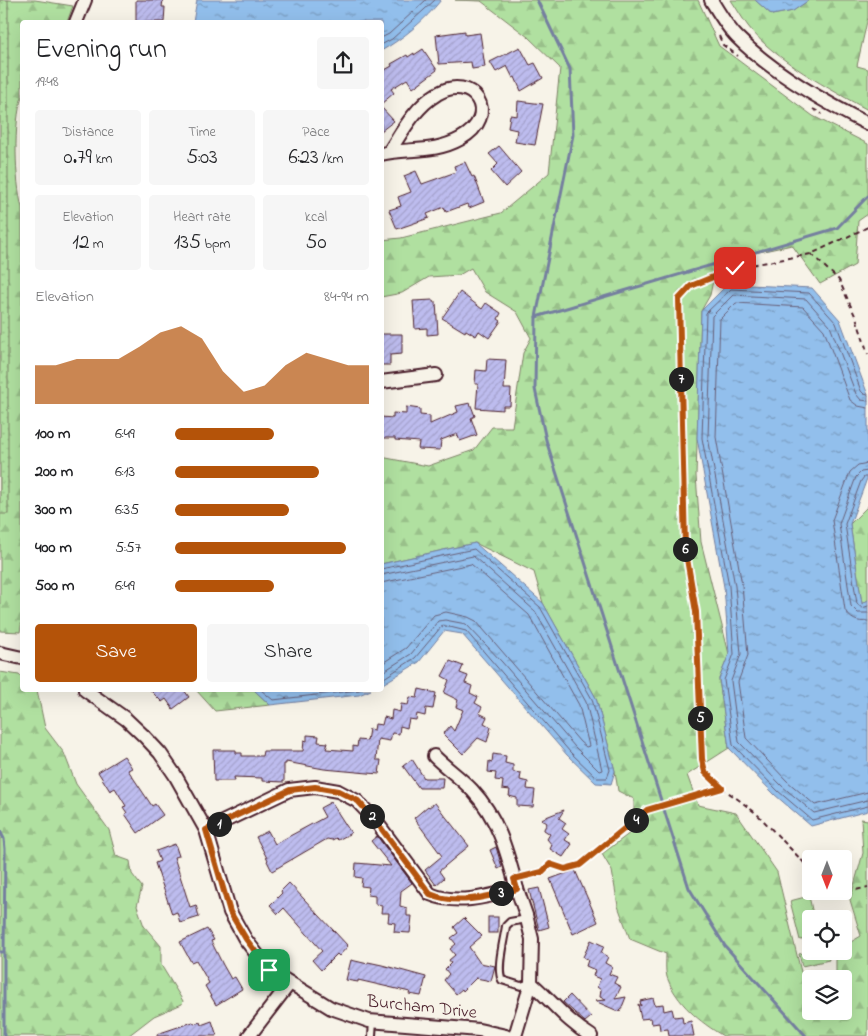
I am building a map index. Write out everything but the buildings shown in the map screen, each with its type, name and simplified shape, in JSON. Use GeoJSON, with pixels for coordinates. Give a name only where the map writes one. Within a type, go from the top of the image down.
{"type":"FeatureCollection","features":[{"type":"Feature","properties":{"kind":"street"},"geometry":{"type":"LineString","coordinates":[[77,20],[85,0]]}},
{"type":"Feature","properties":{"kind":"street"},"geometry":{"type":"LineString","coordinates":[[711,0],[737,37],[759,56],[802,87],[868,124]]}},
{"type":"Feature","properties":{"kind":"street"},"geometry":{"type":"LineString","coordinates":[[455,88],[473,93],[480,101],[479,121],[473,130],[459,139],[444,146],[385,153],[420,108],[437,94],[455,88]]}},
{"type":"Feature","properties":{"kind":"street"},"geometry":{"type":"LineString","coordinates":[[384,382],[436,375]]}},
{"type":"Feature","properties":{"kind":"street"},"geometry":{"type":"LineString","coordinates":[[0,653],[20,658]]}},
{"type":"Feature","properties":{"kind":"street","name":"Burcham Drive"},"geometry":{"type":"LineString","coordinates":[[88,692],[126,719],[160,753],[175,775],[206,830],[230,912],[246,939],[269,970],[331,1008],[374,1021],[506,1036]]}},
{"type":"Feature","properties":{"kind":"street"},"geometry":{"type":"LineString","coordinates":[[434,756],[472,790],[492,816],[506,847],[527,919],[532,939],[531,983],[515,1036]]}},
{"type":"Feature","properties":{"kind":"street"},"geometry":{"type":"LineString","coordinates":[[206,830],[290,790],[315,787],[338,791],[358,801],[375,820],[430,894],[442,899],[462,900],[487,897],[516,884]]}},
{"type":"Feature","properties":{"kind":"street"},"geometry":{"type":"LineString","coordinates":[[531,983],[575,1027],[591,1036]]}},
{"type":"Feature","properties":{"kind":"street"},"geometry":{"type":"LineString","coordinates":[[249,1036],[290,984]]}},
{"type":"Feature","properties":{"kind":"lane"},"geometry":{"type":"LineString","coordinates":[[527,919],[510,922],[506,926],[500,976],[502,980],[521,986],[531,983]]}},
{"type":"Feature","properties":{"kind":"lane"},"geometry":{"type":"LineString","coordinates":[[372,1036],[374,1021]]}},
{"type":"Feature","properties":{"kind":"path"},"geometry":{"type":"LineString","coordinates":[[802,861],[757,814],[722,788],[705,772],[702,759],[696,612],[685,547],[679,299],[691,286],[735,268],[811,254],[868,227]]}},
{"type":"Feature","properties":{"kind":"path"},"geometry":{"type":"LineString","coordinates":[[811,254],[839,280],[857,320],[868,354]]}},
{"type":"Feature","properties":{"kind":"path"},"geometry":{"type":"LineString","coordinates":[[516,884],[542,872],[550,864],[565,869],[580,865],[647,810],[722,788]]}},
{"type":"Feature","properties":{"kind":"path"},"geometry":{"type":"LineString","coordinates":[[852,891],[868,887]]}},
{"type":"Feature","properties":{"kind":"green space"},"geometry":{"type":"Polygon","coordinates":[[[0,0],[35,0],[73,6],[68,20],[20,20],[20,104],[17,122],[16,152],[20,196],[20,632],[0,631],[0,0]]]}},
{"type":"Feature","properties":{"kind":"green space"},"geometry":{"type":"Polygon","coordinates":[[[0,0],[8,0],[8,514],[0,514],[0,0]]]}},
{"type":"Feature","properties":{"kind":"green space"},"geometry":{"type":"Polygon","coordinates":[[[455,0],[698,0],[719,46],[813,116],[868,144],[868,214],[858,221],[855,265],[820,284],[792,245],[717,261],[710,295],[701,311],[696,476],[701,542],[729,654],[719,679],[729,748],[687,775],[698,805],[736,813],[777,872],[802,972],[802,1020],[852,1020],[852,970],[836,970],[836,960],[852,960],[852,941],[861,936],[850,900],[852,900],[852,893],[863,853],[861,819],[868,820],[868,1036],[723,1036],[690,1011],[676,995],[667,977],[666,954],[630,939],[618,906],[612,871],[602,854],[634,830],[634,799],[618,791],[615,771],[596,698],[543,603],[534,572],[475,543],[384,563],[384,458],[428,466],[474,450],[492,427],[512,427],[523,353],[531,338],[517,312],[485,292],[471,268],[459,275],[429,277],[402,293],[384,296],[384,240],[401,238],[501,213],[549,173],[560,68],[528,37],[481,1],[455,0]]]}},
{"type":"Feature","properties":{"kind":"green space"},"geometry":{"type":"Polygon","coordinates":[[[731,0],[755,0],[772,15],[793,11],[809,0],[868,0],[868,17],[857,66],[868,69],[868,110],[804,73],[772,50],[748,26],[731,0]]]}},
{"type":"Feature","properties":{"kind":"green space"},"geometry":{"type":"Polygon","coordinates":[[[868,506],[868,600],[862,604],[850,524],[868,506]]]}},
{"type":"Feature","properties":{"kind":"green space"},"geometry":{"type":"Polygon","coordinates":[[[0,672],[20,676],[20,692],[37,692],[45,728],[64,753],[76,784],[109,830],[116,856],[130,861],[132,874],[142,887],[137,906],[144,926],[161,946],[161,965],[183,1001],[182,1004],[154,1016],[128,1036],[0,1036],[0,672]]]}},
{"type":"Feature","properties":{"kind":"green space"},"geometry":{"type":"Polygon","coordinates":[[[198,692],[256,692],[270,705],[215,711],[198,692]]]}},
{"type":"Feature","properties":{"kind":"green space"},"geometry":{"type":"Polygon","coordinates":[[[802,898],[802,900],[810,900],[812,910],[802,910],[802,940],[800,940],[790,901],[802,898]]]}},
{"type":"Feature","properties":{"kind":"green space"},"geometry":{"type":"Polygon","coordinates":[[[802,953],[802,960],[829,960],[802,966],[799,954],[802,953]]]}},
{"type":"Feature","properties":{"kind":"water"},"geometry":{"type":"Polygon","coordinates":[[[197,0],[441,0],[414,28],[384,49],[384,20],[193,20],[197,0]]]}},
{"type":"Feature","properties":{"kind":"water"},"geometry":{"type":"Polygon","coordinates":[[[755,0],[809,0],[793,11],[772,15],[755,0]]]}},
{"type":"Feature","properties":{"kind":"water"},"geometry":{"type":"Polygon","coordinates":[[[728,284],[812,288],[840,320],[868,395],[868,476],[850,524],[862,604],[868,600],[868,811],[811,826],[775,795],[729,748],[719,679],[729,654],[724,587],[697,438],[701,311],[728,284]]]}},
{"type":"Feature","properties":{"kind":"water"},"geometry":{"type":"Polygon","coordinates":[[[475,543],[543,603],[596,698],[615,771],[611,784],[596,783],[567,755],[462,634],[444,631],[419,662],[384,683],[384,563],[475,543]]]}},
{"type":"Feature","properties":{"kind":"water"},"geometry":{"type":"Polygon","coordinates":[[[256,692],[366,692],[359,695],[270,705],[256,692]]]}},
{"type":"Feature","properties":{"kind":"waterway"},"geometry":{"type":"LineString","coordinates":[[537,0],[570,69],[573,135],[536,317],[535,389],[546,440],[689,888],[725,946],[806,1036]]}},
{"type":"Feature","properties":{"kind":"waterway"},"geometry":{"type":"LineString","coordinates":[[536,317],[837,228],[868,196]]}},
{"type":"Feature","properties":{"kind":"waterway"},"geometry":{"type":"LineString","coordinates":[[0,831],[4,839],[5,849],[4,952],[0,952]]}},
{"type":"Feature","properties":{"kind":"waterway"},"geometry":{"type":"LineString","coordinates":[[4,952],[4,1036]]}},
{"type":"Feature","properties":{"kind":"route"},"geometry":{"type":"LineString","coordinates":[[269,970],[246,939],[230,912],[206,830],[290,790],[315,787],[338,791],[358,801],[422,880],[430,894],[442,899],[462,900],[487,897],[517,889],[514,879],[542,872],[550,864],[565,869],[580,865],[647,810],[722,788],[705,772],[702,759],[696,612],[685,547],[679,299],[691,286],[735,268]]}}]}
